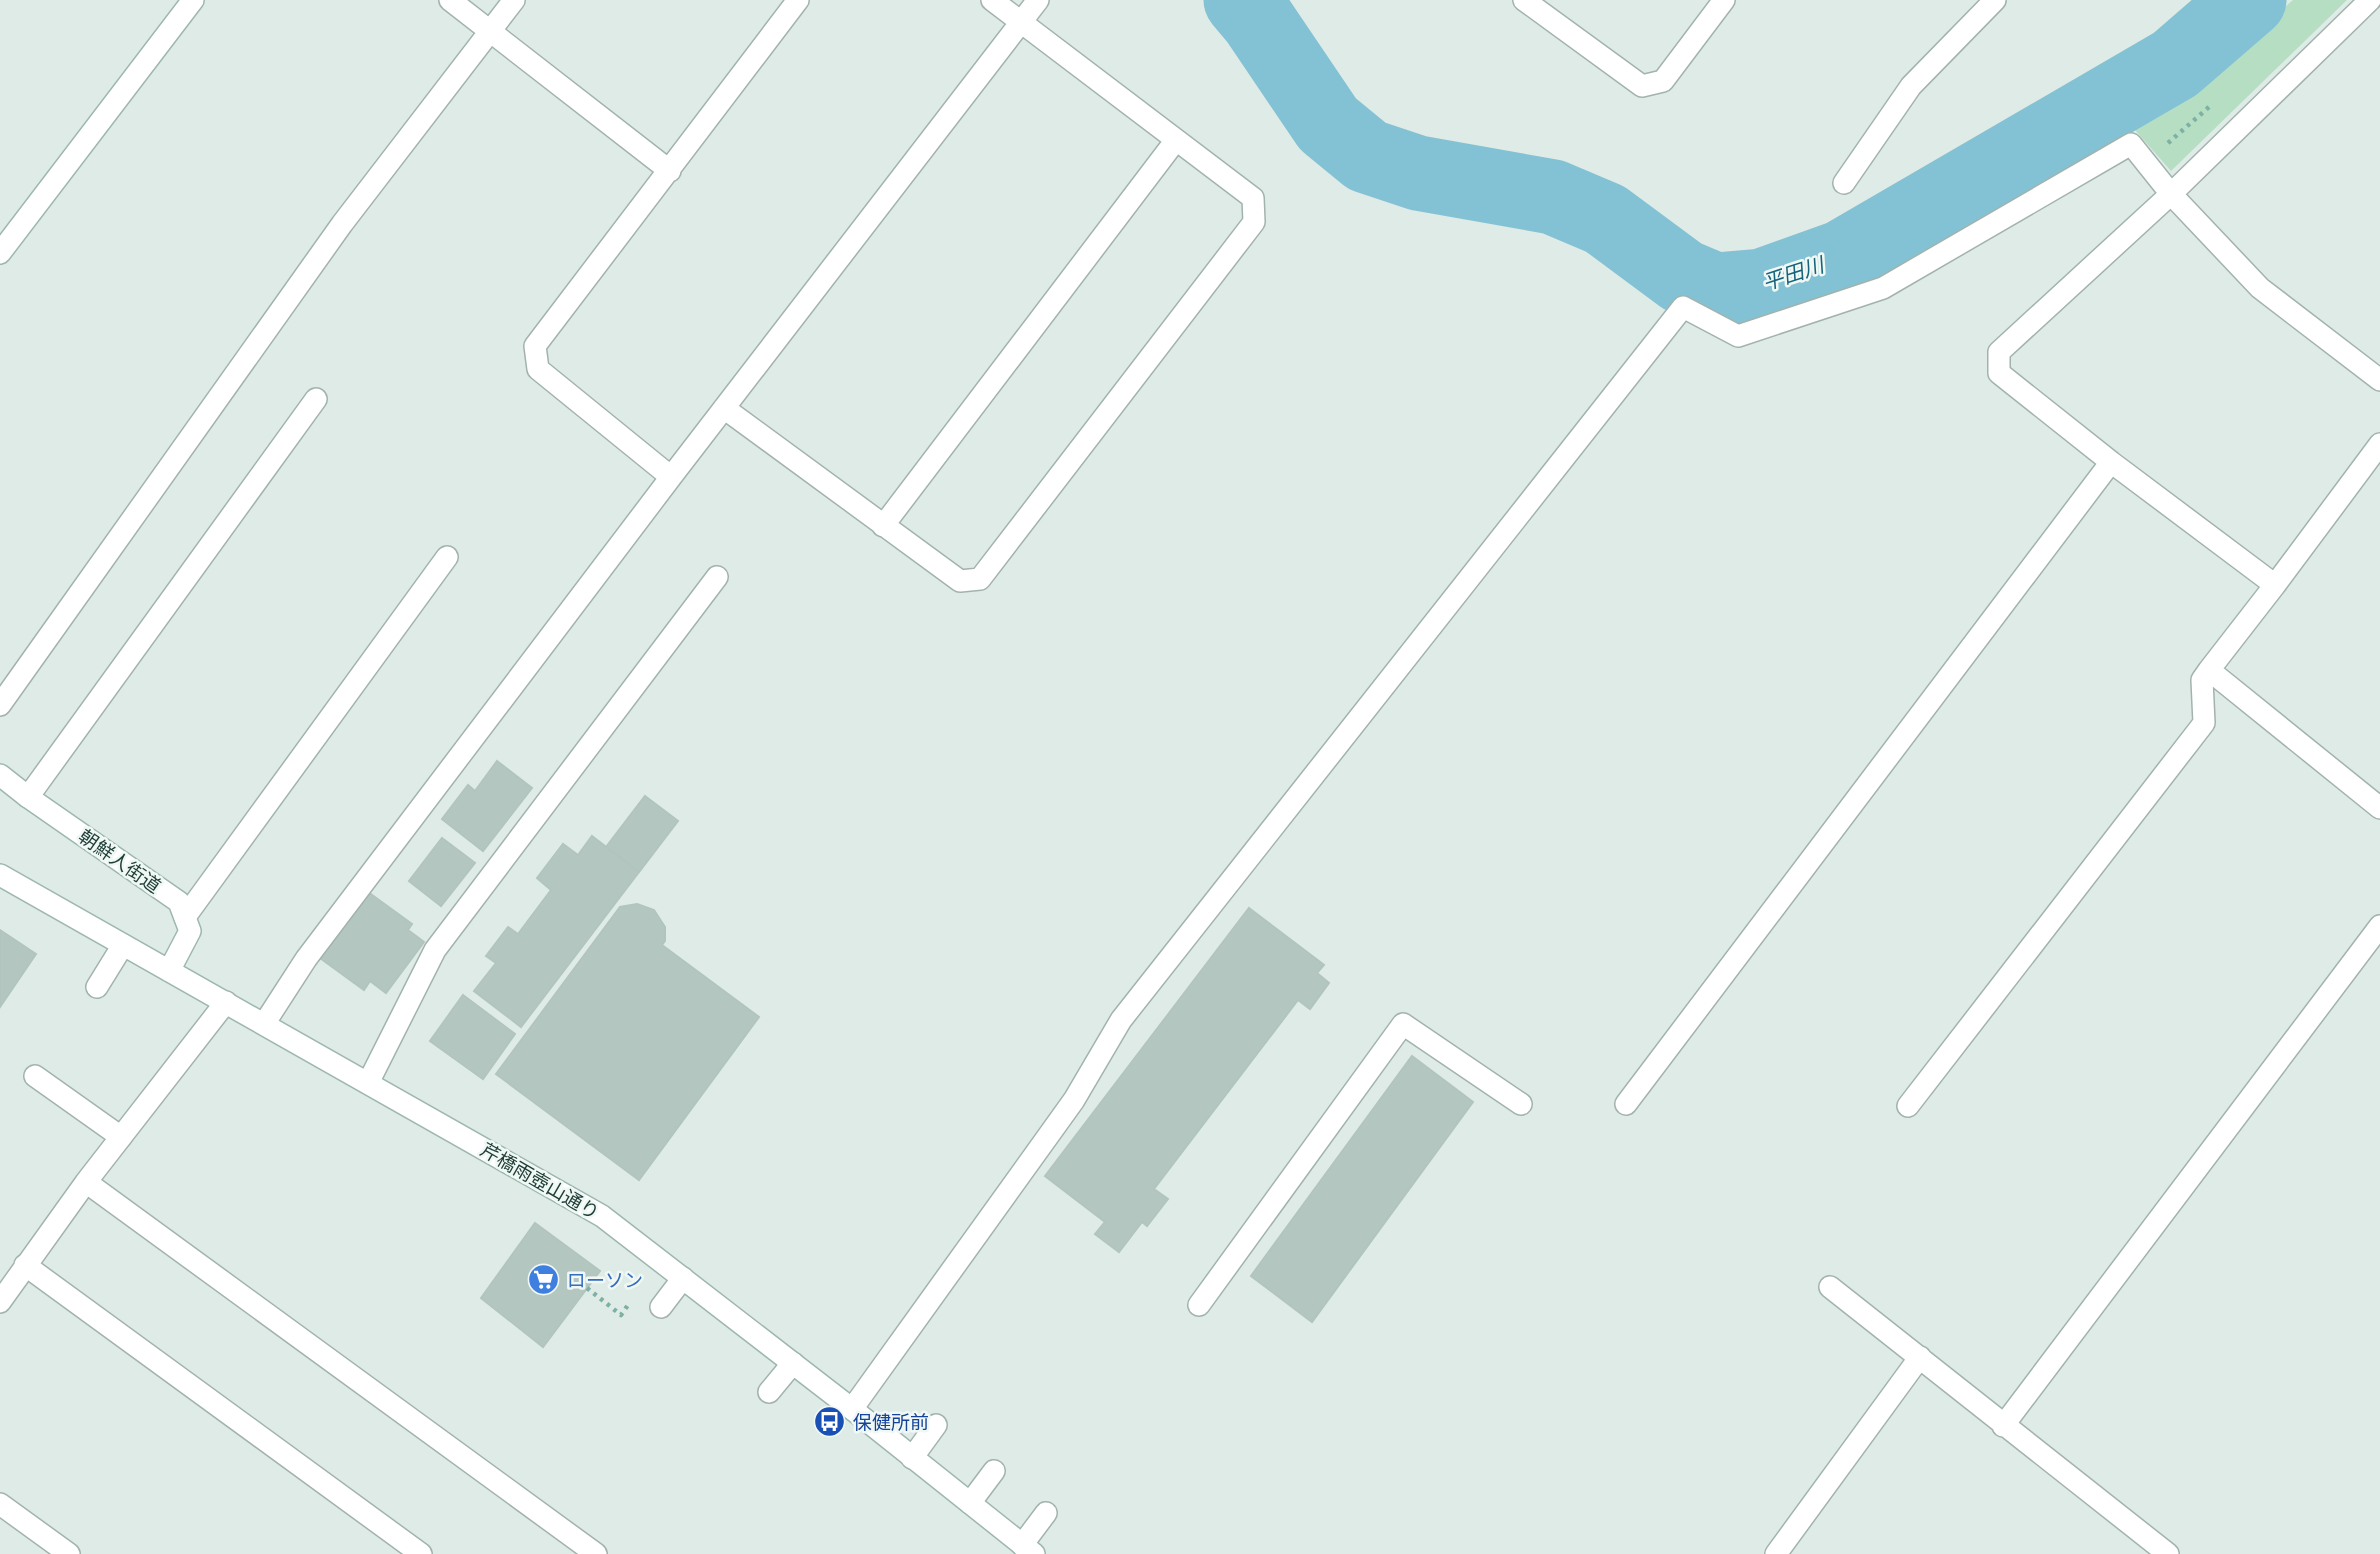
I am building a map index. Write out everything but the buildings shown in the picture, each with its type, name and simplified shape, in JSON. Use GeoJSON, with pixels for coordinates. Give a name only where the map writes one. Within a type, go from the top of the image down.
{"type":"FeatureCollection","features":[{"type":"Feature","properties":{"kind":"street"},"geometry":{"type":"LineString","coordinates":[[0,253],[193,0]]}},
{"type":"Feature","properties":{"kind":"street"},"geometry":{"type":"LineString","coordinates":[[450,0],[670,171]]}},
{"type":"Feature","properties":{"kind":"street"},"geometry":{"type":"LineString","coordinates":[[0,705],[342,224],[514,0]]}},
{"type":"Feature","properties":{"kind":"street"},"geometry":{"type":"LineString","coordinates":[[671,477],[538,369],[535,346],[798,0]]}},
{"type":"Feature","properties":{"kind":"street"},"geometry":{"type":"LineString","coordinates":[[724,408],[960,581],[980,579],[1254,222],[1253,198],[992,0]]}},
{"type":"Feature","properties":{"kind":"street"},"geometry":{"type":"LineString","coordinates":[[264,1024],[306,959],[671,477],[1038,0]]}},
{"type":"Feature","properties":{"kind":"street"},"geometry":{"type":"LineString","coordinates":[[1524,0],[1642,86],[1663,81],[1724,0]]}},
{"type":"Feature","properties":{"kind":"street"},"geometry":{"type":"LineString","coordinates":[[1844,183],[1911,86],[1995,0]]}},
{"type":"Feature","properties":{"kind":"street"},"geometry":{"type":"LineString","coordinates":[[2275,585],[2111,462],[1999,373],[1999,352],[2171,194],[2370,0]]}},
{"type":"Feature","properties":{"kind":"street"},"geometry":{"type":"LineString","coordinates":[[883,526],[1176,140]]}},
{"type":"Feature","properties":{"kind":"street"},"geometry":{"type":"LineString","coordinates":[[852,1409],[1074,1100],[1121,1020],[1684,307],[1738,336],[1883,288],[2131,144],[2171,194],[2260,288],[2380,380]]}},
{"type":"Feature","properties":{"kind":"street"},"geometry":{"type":"LineString","coordinates":[[28,797],[316,399]]}},
{"type":"Feature","properties":{"kind":"street"},"geometry":{"type":"LineString","coordinates":[[1908,1106],[2204,723],[2202,680],[2380,444]]}},
{"type":"Feature","properties":{"kind":"street"},"geometry":{"type":"LineString","coordinates":[[1626,1104],[2111,462]]}},
{"type":"Feature","properties":{"kind":"street"},"geometry":{"type":"LineString","coordinates":[[169,971],[190,931],[185,917],[447,557]]}},
{"type":"Feature","properties":{"kind":"street"},"geometry":{"type":"LineString","coordinates":[[368,1083],[435,950],[718,577]]}},
{"type":"Feature","properties":{"kind":"street"},"geometry":{"type":"LineString","coordinates":[[2209,670],[2380,808]]}},
{"type":"Feature","properties":{"kind":"street","name":"朝鮮人街道"},"geometry":{"type":"LineString","coordinates":[[0,775],[179,902],[185,917]]}},
{"type":"Feature","properties":{"kind":"street","name":"芹橋雨壺山通り"},"geometry":{"type":"LineString","coordinates":[[0,875],[602,1216],[852,1409],[1028,1550]]}},
{"type":"Feature","properties":{"kind":"street"},"geometry":{"type":"LineString","coordinates":[[2003,1426],[2380,926]]}},
{"type":"Feature","properties":{"kind":"street"},"geometry":{"type":"LineString","coordinates":[[97,987],[123,945]]}},
{"type":"Feature","properties":{"kind":"street"},"geometry":{"type":"LineString","coordinates":[[0,1302],[86,1182],[226,1002]]}},
{"type":"Feature","properties":{"kind":"street"},"geometry":{"type":"LineString","coordinates":[[1199,1305],[1403,1024],[1521,1104]]}},
{"type":"Feature","properties":{"kind":"street"},"geometry":{"type":"LineString","coordinates":[[35,1076],[121,1137]]}},
{"type":"Feature","properties":{"kind":"street"},"geometry":{"type":"LineString","coordinates":[[86,1182],[596,1554]]}},
{"type":"Feature","properties":{"kind":"street"},"geometry":{"type":"LineString","coordinates":[[25,1265],[421,1554]]}},
{"type":"Feature","properties":{"kind":"street"},"geometry":{"type":"LineString","coordinates":[[661,1307],[682,1278]]}},
{"type":"Feature","properties":{"kind":"street"},"geometry":{"type":"LineString","coordinates":[[1830,1287],[2168,1554]]}},
{"type":"Feature","properties":{"kind":"street"},"geometry":{"type":"LineString","coordinates":[[1776,1554],[1920,1357]]}},
{"type":"Feature","properties":{"kind":"street"},"geometry":{"type":"LineString","coordinates":[[769,1392],[793,1363]]}},
{"type":"Feature","properties":{"kind":"street"},"geometry":{"type":"LineString","coordinates":[[912,1458],[936,1425]]}},
{"type":"Feature","properties":{"kind":"street"},"geometry":{"type":"LineString","coordinates":[[970,1503],[994,1471]]}},
{"type":"Feature","properties":{"kind":"street"},"geometry":{"type":"LineString","coordinates":[[0,1504],[69,1554]]}},
{"type":"Feature","properties":{"kind":"street"},"geometry":{"type":"LineString","coordinates":[[1028,1550],[1046,1513]]}},
{"type":"Feature","properties":{"kind":"path"},"geometry":{"type":"LineString","coordinates":[[587,1289],[621,1315],[635,1294]]}},
{"type":"Feature","properties":{"kind":"green space"},"geometry":{"type":"Polygon","coordinates":[[[2293,0],[2347,0],[2171,171],[2135,130],[2183,96],[2293,0]]]}},
{"type":"Feature","properties":{"kind":"waterway","name":"平田川"},"geometry":{"type":"LineString","coordinates":[[1241,0],[1257,19],[1328,124],[1367,156],[1418,173],[1553,197],[1605,219],[1682,276],[1715,290],[1762,286],[1843,257],[2175,64],[2249,0]]}},
{"type":"Feature","properties":{"kind":"place","name":"ローソン"},"geometry":{"type":"Point","coordinates":[544,1280]}},
{"type":"Feature","properties":{"kind":"place","name":"保健所前"},"geometry":{"type":"Point","coordinates":[830,1422]}}]}
